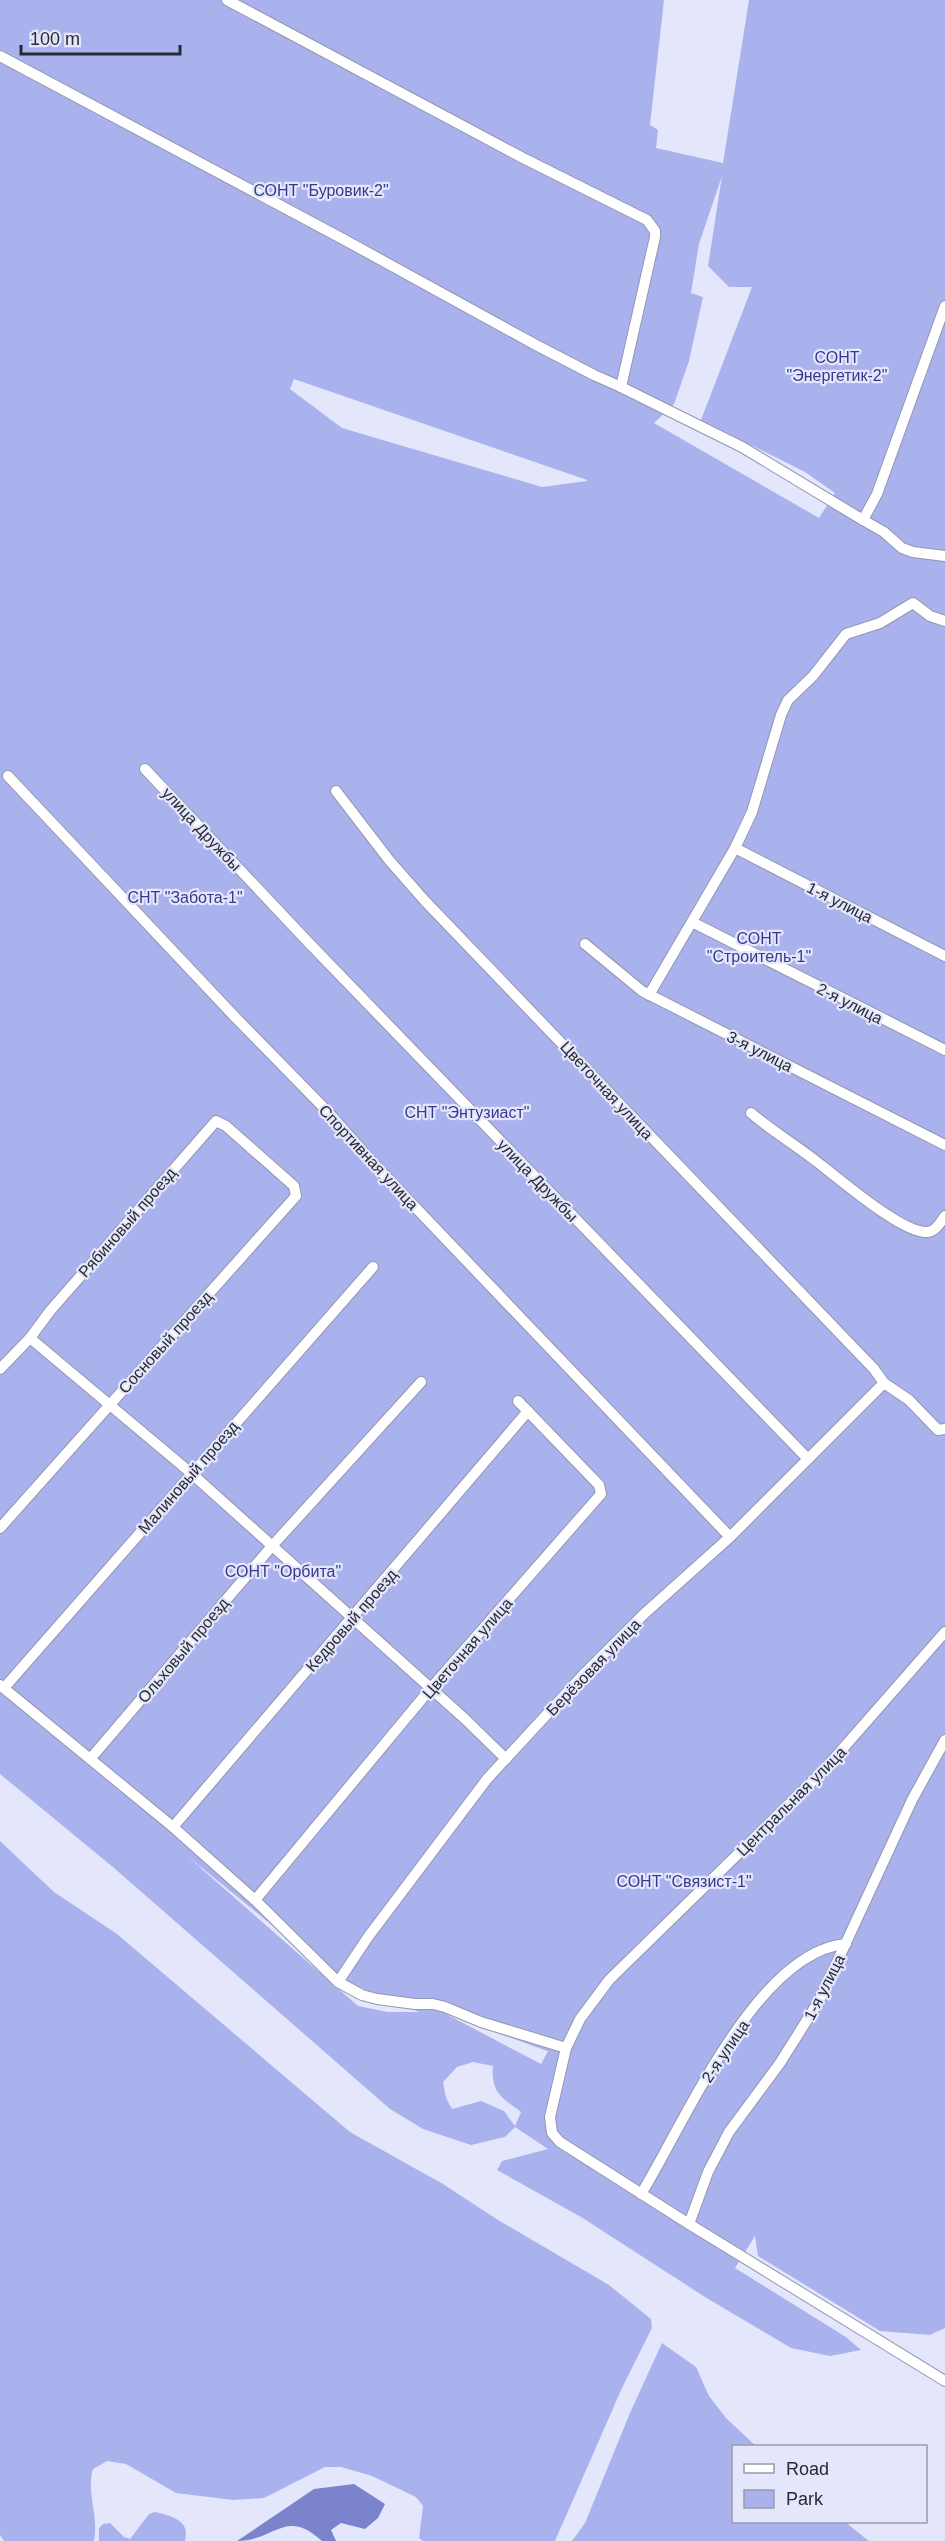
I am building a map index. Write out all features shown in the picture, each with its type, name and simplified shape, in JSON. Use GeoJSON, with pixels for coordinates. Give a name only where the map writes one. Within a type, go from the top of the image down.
{"type":"FeatureCollection","features":[{"type":"Feature","properties":{"kind":"street"},"geometry":{"type":"LineString","coordinates":[[226,0],[523,158],[647,220],[655,231],[655,237],[621,387]]}},
{"type":"Feature","properties":{"kind":"street"},"geometry":{"type":"LineString","coordinates":[[0,56],[343,238],[536,345],[742,447],[884,532],[902,548],[913,552],[945,556]]}},
{"type":"Feature","properties":{"kind":"street"},"geometry":{"type":"LineString","coordinates":[[863,520],[877,494],[945,306]]}},
{"type":"Feature","properties":{"kind":"street"},"geometry":{"type":"LineString","coordinates":[[649,995],[735,848],[758,796],[771,745],[788,700],[813,676],[840,640],[855,629],[880,623],[913,603],[930,616],[945,621]]}},
{"type":"Feature","properties":{"kind":"street","name":"улица Дружбы"},"geometry":{"type":"LineString","coordinates":[[145,769],[309,943],[808,1459]]}},
{"type":"Feature","properties":{"kind":"street","name":"Спортивная улица"},"geometry":{"type":"LineString","coordinates":[[8,776],[730,1537]]}},
{"type":"Feature","properties":{"kind":"street","name":"Цветочная улица"},"geometry":{"type":"LineString","coordinates":[[336,791],[389,860],[425,901],[874,1369],[884,1383],[909,1400],[938,1430],[945,1429]]}},
{"type":"Feature","properties":{"kind":"street","name":"1-я улица"},"geometry":{"type":"LineString","coordinates":[[735,848],[945,956]]}},
{"type":"Feature","properties":{"kind":"street","name":"2-я улица"},"geometry":{"type":"LineString","coordinates":[[692,922],[945,1050]]}},
{"type":"Feature","properties":{"kind":"street","name":"3-я улица"},"geometry":{"type":"LineString","coordinates":[[585,944],[649,995],[945,1144]]}},
{"type":"Feature","properties":{"kind":"street"},"geometry":{"type":"LineString","coordinates":[[751,1113],[859,1196],[906,1225],[928,1232],[936,1228],[945,1216]]}},
{"type":"Feature","properties":{"kind":"street","name":"Рябиновый проезд"},"geometry":{"type":"LineString","coordinates":[[0,1369],[30,1338],[50,1311],[216,1121],[226,1126],[261,1158]]}},
{"type":"Feature","properties":{"kind":"street","name":"Сосновый проезд"},"geometry":{"type":"LineString","coordinates":[[0,1528],[296,1196],[294,1186],[261,1158]]}},
{"type":"Feature","properties":{"kind":"street","name":"Малиновый проезд"},"geometry":{"type":"LineString","coordinates":[[2,1687],[373,1267]]}},
{"type":"Feature","properties":{"kind":"street"},"geometry":{"type":"LineString","coordinates":[[30,1338],[191,1473],[432,1688],[506,1759]]}},
{"type":"Feature","properties":{"kind":"street","name":"Ольховый проезд"},"geometry":{"type":"LineString","coordinates":[[91,1758],[272,1546],[421,1382]]}},
{"type":"Feature","properties":{"kind":"street","name":"Берёзовая улица"},"geometry":{"type":"LineString","coordinates":[[338,1982],[350,1961],[487,1779],[585,1673],[730,1537],[884,1383]]}},
{"type":"Feature","properties":{"kind":"street","name":"Цветочная улица"},"geometry":{"type":"LineString","coordinates":[[255,1900],[432,1688],[601,1494],[599,1485],[518,1401]]}},
{"type":"Feature","properties":{"kind":"street","name":"Кедровый проезд"},"geometry":{"type":"LineString","coordinates":[[172,1827],[528,1411]]}},
{"type":"Feature","properties":{"kind":"street","name":"Центральная улица"},"geometry":{"type":"LineString","coordinates":[[945,1632],[825,1770],[609,1980],[580,2019],[566,2048],[550,2117],[552,2133],[560,2142],[688,2224],[945,2381]]}},
{"type":"Feature","properties":{"kind":"street"},"geometry":{"type":"LineString","coordinates":[[2,1687],[172,1827],[255,1900],[338,1982],[362,1995],[377,1999],[445,2007],[481,2022],[566,2048]]}},
{"type":"Feature","properties":{"kind":"street","name":"1-я улица"},"geometry":{"type":"LineString","coordinates":[[688,2224],[708,2172],[729,2132],[803,2028],[819,2001],[912,1800],[945,1740]]}},
{"type":"Feature","properties":{"kind":"street","name":"2-я улица"},"geometry":{"type":"LineString","coordinates":[[641,2194],[705,2079],[763,1998],[799,1962],[820,1950],[846,1944]]}},
{"type":"Feature","properties":{"kind":"green space"},"geometry":{"type":"Polygon","coordinates":[[[0,0],[664,0],[650,125],[658,130],[656,148],[723,163],[749,0],[945,0],[945,2328],[930,2335],[880,2331],[758,2256],[755,2236],[735,2268],[846,2337],[861,2350],[830,2356],[791,2348],[705,2297],[581,2217],[497,2170],[502,2161],[548,2149],[515,2127],[505,2137],[471,2145],[423,2129],[390,2109],[114,1868],[0,1774],[0,0]],[[722,176],[699,244],[691,293],[703,297],[689,361],[674,404],[654,423],[819,518],[835,493],[805,472],[701,420],[752,287],[729,287],[708,266],[722,176]],[[294,379],[290,389],[342,428],[542,487],[587,481],[294,379]],[[186,1855],[358,2006],[388,2012],[419,2012],[337,1978],[186,1855]],[[446,2014],[541,2064],[547,2051],[446,2014]],[[473,2062],[457,2067],[443,2082],[446,2098],[452,2109],[481,2101],[504,2111],[515,2126],[521,2112],[499,2094],[494,2082],[493,2066],[473,2062]]]}},
{"type":"Feature","properties":{"kind":"green space"},"geometry":{"type":"Polygon","coordinates":[[[0,1841],[54,1892],[117,1934],[350,2132],[443,2184],[498,2220],[609,2285],[651,2319],[652,2328],[622,2388],[555,2541],[423,2541],[419,2538],[423,2506],[416,2497],[372,2476],[341,2467],[325,2467],[264,2498],[233,2500],[176,2493],[126,2464],[107,2461],[93,2469],[91,2478],[95,2523],[94,2541],[4,2541],[0,2535],[0,1841]]]}},
{"type":"Feature","properties":{"kind":"green space"},"geometry":{"type":"Polygon","coordinates":[[[662,2343],[696,2367],[709,2396],[726,2418],[755,2445],[732,2445],[732,2523],[846,2523],[869,2541],[572,2541],[585,2523],[630,2413],[662,2343]]]}},
{"type":"Feature","properties":{"kind":"green space"},"geometry":{"type":"Polygon","coordinates":[[[155,2512],[178,2520],[185,2528],[185,2541],[99,2541],[99,2528],[103,2524],[110,2523],[124,2537],[130,2539],[149,2514],[155,2512]]]}},
{"type":"Feature","properties":{"kind":"shaded area"},"geometry":{"type":"Polygon","coordinates":[[[354,2484],[385,2504],[378,2518],[365,2529],[341,2523],[331,2530],[336,2541],[322,2541],[309,2531],[289,2526],[250,2540],[237,2541],[314,2489],[354,2484]]]}},
{"type":"Feature","properties":{"kind":"park label","name":"СОНТ \"Буровик-2\""},"geometry":{"type":"Point","coordinates":[321,190]}},
{"type":"Feature","properties":{"kind":"park label","name":"СОНТ \"Энергетик-2\""},"geometry":{"type":"Point","coordinates":[837,366]}},
{"type":"Feature","properties":{"kind":"park label","name":"СНТ \"Забота-1\""},"geometry":{"type":"Point","coordinates":[185,897]}},
{"type":"Feature","properties":{"kind":"park label","name":"СОНТ \"Строитель-1\""},"geometry":{"type":"Point","coordinates":[759,947]}},
{"type":"Feature","properties":{"kind":"park label","name":"СНТ \"Энтузиаст\""},"geometry":{"type":"Point","coordinates":[467,1112]}},
{"type":"Feature","properties":{"kind":"park label","name":"СОНТ \"Орбита\""},"geometry":{"type":"Point","coordinates":[283,1571]}},
{"type":"Feature","properties":{"kind":"park label","name":"СОНТ \"Связист-1\""},"geometry":{"type":"Point","coordinates":[684,1881]}}]}
